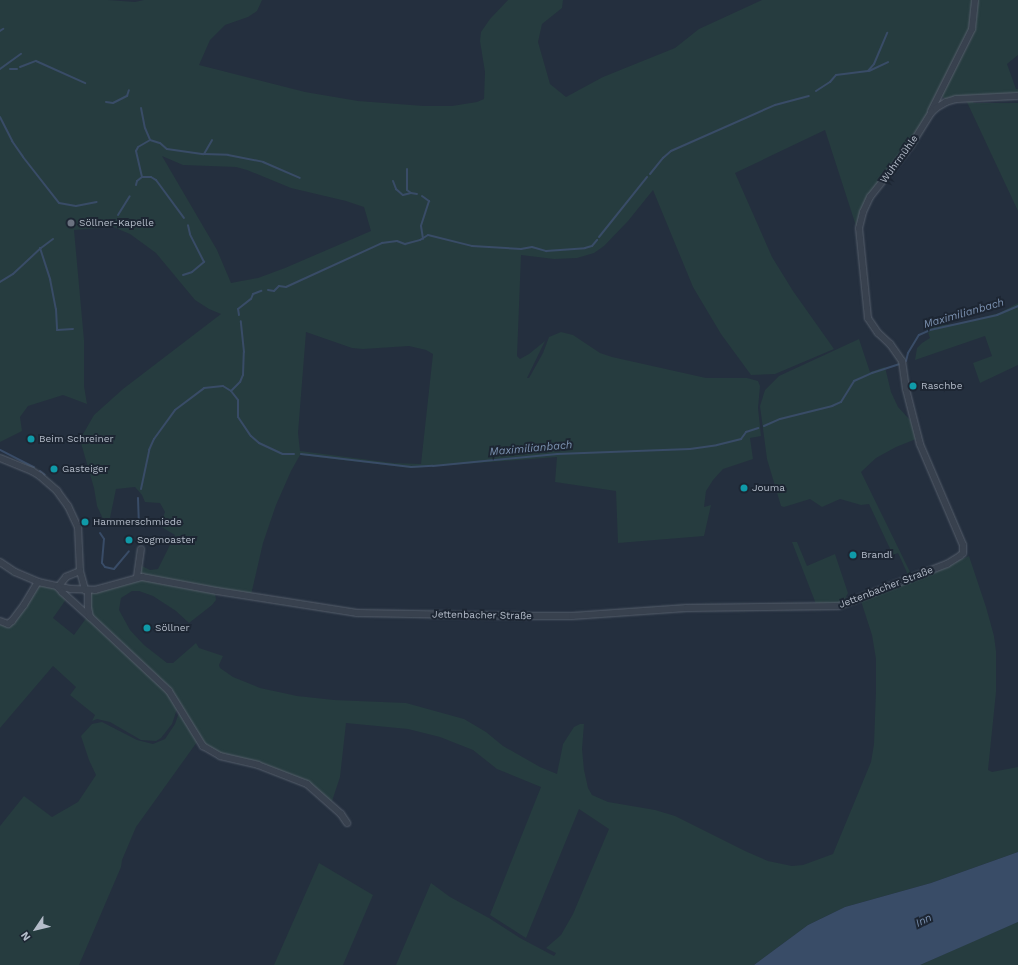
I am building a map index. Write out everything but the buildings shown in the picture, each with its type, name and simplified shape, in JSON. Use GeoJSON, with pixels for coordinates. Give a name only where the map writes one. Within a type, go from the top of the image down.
{"type":"FeatureCollection","features":[{"type":"Feature","properties":{"kind":"street"},"geometry":{"type":"LineString","coordinates":[[931,113],[963,51],[972,29],[975,0]]}},
{"type":"Feature","properties":{"kind":"street"},"geometry":{"type":"LineString","coordinates":[[940,93],[941,99],[946,102]]}},
{"type":"Feature","properties":{"kind":"street","name":"Wuhrmühle"},"geometry":{"type":"LineString","coordinates":[[963,553],[961,538],[920,444],[910,404],[902,361],[868,318],[867,295],[859,228],[863,212],[870,197],[911,145],[931,113],[946,102],[973,97],[1018,96]]}},
{"type":"Feature","properties":{"kind":"street"},"geometry":{"type":"LineString","coordinates":[[0,458],[32,471],[40,476],[57,491],[68,506],[78,527],[80,571],[86,590],[90,617]]}},
{"type":"Feature","properties":{"kind":"street"},"geometry":{"type":"LineString","coordinates":[[137,577],[140,549]]}},
{"type":"Feature","properties":{"kind":"street","name":"Jettenbacher Straße"},"geometry":{"type":"LineString","coordinates":[[0,562],[15,572],[38,582],[58,587],[86,590],[106,588],[137,577],[357,613],[572,616],[688,608],[839,606],[947,564],[963,553]]}},
{"type":"Feature","properties":{"kind":"street"},"geometry":{"type":"LineString","coordinates":[[80,571],[66,577],[58,587],[169,691],[179,705],[198,741],[207,750],[220,756],[258,765],[307,784],[341,814],[347,823]]}},
{"type":"Feature","properties":{"kind":"street"},"geometry":{"type":"LineString","coordinates":[[0,621],[8,624],[12,621],[38,582]]}},
{"type":"Feature","properties":{"kind":"green space"},"geometry":{"type":"Polygon","coordinates":[[[0,0],[108,0],[135,2],[144,0],[262,0],[257,11],[248,17],[225,25],[210,40],[199,65],[305,92],[358,101],[424,106],[452,106],[477,102],[484,99],[485,72],[480,41],[481,32],[490,19],[508,0],[563,0],[562,8],[542,24],[538,42],[550,84],[566,97],[603,77],[675,48],[699,29],[762,0],[974,0],[971,30],[923,123],[868,198],[857,229],[825,130],[735,173],[772,257],[793,291],[834,349],[775,374],[751,375],[721,334],[693,287],[653,190],[628,221],[604,246],[594,253],[577,258],[554,259],[521,255],[517,356],[520,359],[529,354],[545,341],[527,378],[529,378],[543,353],[549,337],[561,332],[573,335],[600,353],[612,357],[706,378],[747,378],[758,381],[760,386],[758,408],[761,436],[750,438],[753,459],[723,469],[706,491],[704,507],[711,505],[704,536],[618,543],[616,491],[555,482],[557,457],[411,468],[300,455],[276,505],[263,543],[251,595],[142,575],[140,573],[140,565],[150,570],[158,569],[175,535],[160,526],[165,512],[160,503],[145,502],[142,495],[135,487],[116,489],[110,518],[104,521],[97,506],[94,488],[81,443],[82,436],[94,415],[123,389],[221,314],[209,309],[195,300],[156,253],[130,234],[113,227],[74,230],[84,340],[84,386],[87,404],[63,395],[28,406],[20,417],[22,431],[0,442],[0,0]],[[162,156],[217,250],[231,283],[258,278],[285,268],[371,231],[364,207],[346,201],[291,188],[236,167],[183,165],[162,156]],[[306,332],[298,433],[300,451],[393,463],[421,464],[433,354],[426,350],[409,346],[363,349],[352,348],[306,332]]]}},
{"type":"Feature","properties":{"kind":"green space"},"geometry":{"type":"Polygon","coordinates":[[[976,0],[1018,0],[1018,55],[1007,64],[1016,89],[1018,89],[1018,94],[946,100],[941,95],[974,29],[976,0]]]}},
{"type":"Feature","properties":{"kind":"green space"},"geometry":{"type":"Polygon","coordinates":[[[970,99],[974,103],[1018,103],[1018,211],[966,100],[970,99]]]}},
{"type":"Feature","properties":{"kind":"green space"},"geometry":{"type":"Polygon","coordinates":[[[1018,303],[1018,365],[980,383],[973,363],[992,356],[985,336],[915,360],[917,348],[930,338],[926,326],[956,324],[999,313],[1018,303]]]}},
{"type":"Feature","properties":{"kind":"green space"},"geometry":{"type":"Polygon","coordinates":[[[859,339],[870,372],[885,367],[891,392],[898,407],[911,421],[916,439],[896,447],[876,458],[861,472],[912,576],[909,577],[898,553],[893,555],[869,504],[861,505],[840,499],[822,507],[810,499],[784,507],[781,506],[767,459],[760,406],[765,390],[779,376],[859,339]]]}},
{"type":"Feature","properties":{"kind":"green space"},"geometry":{"type":"Polygon","coordinates":[[[792,542],[797,542],[807,566],[835,554],[848,593],[844,601],[830,605],[816,604],[792,542]]]}},
{"type":"Feature","properties":{"kind":"green space"},"geometry":{"type":"Polygon","coordinates":[[[969,556],[986,607],[994,636],[996,651],[996,692],[988,770],[992,772],[1018,767],[1018,852],[931,883],[845,907],[808,925],[754,965],[396,965],[431,883],[450,897],[554,956],[556,953],[546,948],[561,935],[573,914],[609,829],[579,809],[526,938],[490,915],[541,787],[497,769],[473,750],[440,737],[408,729],[346,723],[340,777],[331,804],[308,785],[225,757],[205,746],[179,702],[91,617],[89,597],[91,593],[139,579],[215,593],[216,600],[212,605],[189,623],[176,611],[153,596],[139,591],[132,591],[121,598],[119,610],[130,630],[144,645],[167,663],[173,663],[196,643],[199,648],[223,656],[219,665],[220,668],[233,677],[260,688],[297,696],[334,700],[406,703],[464,719],[486,732],[503,746],[540,767],[557,774],[563,744],[574,727],[584,724],[582,749],[584,770],[588,788],[592,795],[608,802],[655,810],[675,816],[768,861],[792,866],[803,865],[833,854],[871,762],[874,744],[876,659],[872,635],[861,601],[969,556]]]}},
{"type":"Feature","properties":{"kind":"green space"},"geometry":{"type":"Polygon","coordinates":[[[41,585],[52,587],[67,598],[53,618],[74,635],[87,617],[169,693],[177,709],[172,724],[161,738],[156,741],[141,740],[110,722],[97,719],[92,721],[95,715],[70,695],[76,687],[53,666],[0,728],[0,623],[7,625],[38,586],[41,585]]]}},
{"type":"Feature","properties":{"kind":"green space"},"geometry":{"type":"Polygon","coordinates":[[[180,710],[197,742],[136,827],[122,860],[121,867],[79,965],[0,965],[0,826],[24,796],[52,817],[78,802],[96,775],[81,736],[92,724],[102,722],[137,740],[153,744],[165,739],[175,724],[180,710]]]}},
{"type":"Feature","properties":{"kind":"green space"},"geometry":{"type":"Polygon","coordinates":[[[319,863],[373,895],[343,965],[274,965],[319,863]]]}},
{"type":"Feature","properties":{"kind":"green space"},"geometry":{"type":"Polygon","coordinates":[[[1018,922],[1018,965],[920,965],[982,937],[1018,922]]]}},
{"type":"Feature","properties":{"kind":"water","name":"Inn"},"geometry":{"type":"Polygon","coordinates":[[[1018,852],[1018,922],[920,965],[754,965],[808,925],[845,907],[931,883],[1018,852]]]}},
{"type":"Feature","properties":{"kind":"waterway"},"geometry":{"type":"LineString","coordinates":[[816,91],[830,82],[836,75],[868,71],[874,64],[887,33]]}},
{"type":"Feature","properties":{"kind":"waterway"},"geometry":{"type":"LineString","coordinates":[[0,69],[21,54]]}},
{"type":"Feature","properties":{"kind":"waterway"},"geometry":{"type":"LineString","coordinates":[[20,67],[36,61],[85,83]]}},
{"type":"Feature","properties":{"kind":"waterway"},"geometry":{"type":"LineString","coordinates":[[869,71],[888,62]]}},
{"type":"Feature","properties":{"kind":"waterway"},"geometry":{"type":"LineString","coordinates":[[10,69],[17,69]]}},
{"type":"Feature","properties":{"kind":"waterway"},"geometry":{"type":"LineString","coordinates":[[106,102],[113,103],[127,96],[129,90]]}},
{"type":"Feature","properties":{"kind":"waterway"},"geometry":{"type":"LineString","coordinates":[[650,174],[671,151],[775,105],[809,96]]}},
{"type":"Feature","properties":{"kind":"waterway"},"geometry":{"type":"LineString","coordinates":[[141,108],[145,128],[150,140]]}},
{"type":"Feature","properties":{"kind":"waterway"},"geometry":{"type":"LineString","coordinates":[[0,117],[12,141],[59,203],[76,206],[97,202]]}},
{"type":"Feature","properties":{"kind":"waterway"},"geometry":{"type":"LineString","coordinates":[[136,185],[137,181],[142,177],[136,151],[138,147],[150,140],[160,143],[167,149],[204,154],[228,155],[263,162],[300,178]]}},
{"type":"Feature","properties":{"kind":"waterway"},"geometry":{"type":"LineString","coordinates":[[204,154],[212,140]]}},
{"type":"Feature","properties":{"kind":"waterway"},"geometry":{"type":"LineString","coordinates":[[407,169],[407,190],[411,193],[417,194]]}},
{"type":"Feature","properties":{"kind":"waterway"},"geometry":{"type":"LineString","coordinates":[[142,177],[151,177],[156,180],[184,218]]}},
{"type":"Feature","properties":{"kind":"waterway"},"geometry":{"type":"LineString","coordinates":[[599,237],[647,177]]}},
{"type":"Feature","properties":{"kind":"waterway"},"geometry":{"type":"LineString","coordinates":[[393,181],[396,189],[403,195],[411,193]]}},
{"type":"Feature","properties":{"kind":"waterway"},"geometry":{"type":"LineString","coordinates":[[118,215],[130,196]]}},
{"type":"Feature","properties":{"kind":"waterway"},"geometry":{"type":"LineString","coordinates":[[422,196],[429,201],[421,226],[423,239]]}},
{"type":"Feature","properties":{"kind":"waterway"},"geometry":{"type":"LineString","coordinates":[[183,275],[192,272],[204,262],[190,234],[188,225]]}},
{"type":"Feature","properties":{"kind":"waterway"},"geometry":{"type":"LineString","coordinates":[[268,290],[274,291],[279,286],[286,287],[382,243],[397,241],[405,244],[420,240],[428,235],[472,246],[521,249],[532,247],[546,251],[585,248],[592,246],[597,240]]}},
{"type":"Feature","properties":{"kind":"waterway"},"geometry":{"type":"LineString","coordinates":[[0,282],[13,274],[53,239]]}},
{"type":"Feature","properties":{"kind":"waterway"},"geometry":{"type":"LineString","coordinates":[[40,248],[50,279],[56,309],[57,330],[73,329]]}},
{"type":"Feature","properties":{"kind":"waterway"},"geometry":{"type":"LineString","coordinates":[[239,315],[238,309],[251,299],[253,294],[261,291]]}},
{"type":"Feature","properties":{"kind":"waterway","name":"Maximilianbach"},"geometry":{"type":"LineString","coordinates":[[906,361],[908,353],[919,335],[930,330],[997,315],[1018,306]]}},
{"type":"Feature","properties":{"kind":"waterway"},"geometry":{"type":"LineString","coordinates":[[231,391],[240,382],[243,375],[244,352],[241,321]]}},
{"type":"Feature","properties":{"kind":"waterway","name":"Maximilianbach"},"geometry":{"type":"LineString","coordinates":[[764,426],[780,419],[832,406],[841,402],[854,381],[872,373],[900,364]]}},
{"type":"Feature","properties":{"kind":"waterway","name":"Maximilianbach"},"geometry":{"type":"LineString","coordinates":[[141,489],[149,450],[154,439],[175,410],[204,388],[223,386],[231,391],[238,400],[238,417],[251,436],[259,443],[283,454],[294,454]]}},
{"type":"Feature","properties":{"kind":"waterway","name":"Maximilianbach"},"geometry":{"type":"LineString","coordinates":[[301,454],[411,467],[433,466],[557,454],[690,449],[717,445],[741,439],[746,432],[758,428]]}},
{"type":"Feature","properties":{"kind":"waterway","name":"Maximilianbach"},"geometry":{"type":"LineString","coordinates":[[0,450],[34,467]]}},
{"type":"Feature","properties":{"kind":"waterway","name":"Maximilianbach"},"geometry":{"type":"LineString","coordinates":[[40,471],[45,475]]}},
{"type":"Feature","properties":{"kind":"waterway","name":"Maximilianbach"},"geometry":{"type":"LineString","coordinates":[[138,498],[139,521]]}},
{"type":"Feature","properties":{"kind":"waterway","name":"Maximilianbach"},"geometry":{"type":"LineString","coordinates":[[100,533],[104,539],[102,563],[105,567],[114,569],[129,551]]}},
{"type":"Feature","properties":{"kind":"place","name":"Söllner-Kapelle"},"geometry":{"type":"Point","coordinates":[71,223]}},
{"type":"Feature","properties":{"kind":"place","name":"Raschbe"},"geometry":{"type":"Point","coordinates":[913,386]}},
{"type":"Feature","properties":{"kind":"place","name":"Beim Schreiner"},"geometry":{"type":"Point","coordinates":[31,439]}},
{"type":"Feature","properties":{"kind":"place","name":"Gasteiger"},"geometry":{"type":"Point","coordinates":[54,469]}},
{"type":"Feature","properties":{"kind":"place","name":"Jouma"},"geometry":{"type":"Point","coordinates":[744,488]}},
{"type":"Feature","properties":{"kind":"place","name":"Hammerschmiede"},"geometry":{"type":"Point","coordinates":[85,522]}},
{"type":"Feature","properties":{"kind":"place","name":"Sogmoaster"},"geometry":{"type":"Point","coordinates":[129,540]}},
{"type":"Feature","properties":{"kind":"place","name":"Brandl"},"geometry":{"type":"Point","coordinates":[853,555]}},
{"type":"Feature","properties":{"kind":"place","name":"Söllner"},"geometry":{"type":"Point","coordinates":[147,628]}}]}
